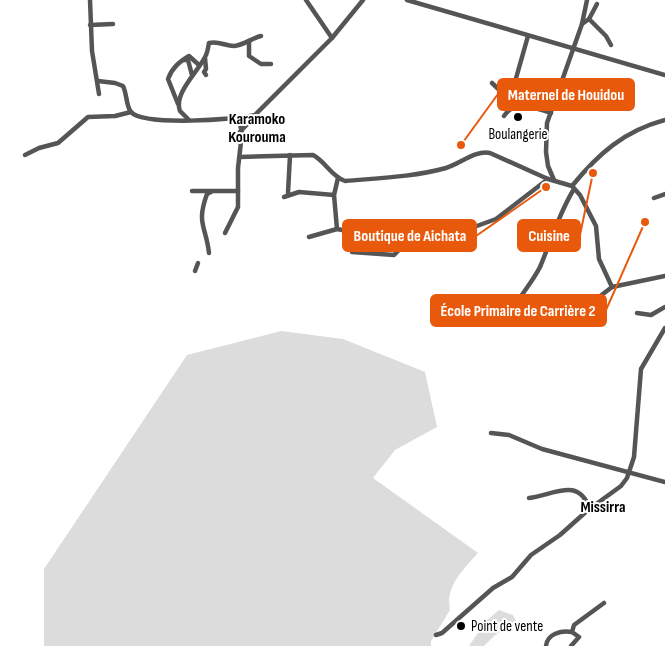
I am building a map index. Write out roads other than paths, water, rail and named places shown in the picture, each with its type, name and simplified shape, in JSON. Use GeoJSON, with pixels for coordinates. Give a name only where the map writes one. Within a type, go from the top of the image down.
{"type":"FeatureCollection","features":[{"type":"Feature","properties":{"kind":"street"},"geometry":{"type":"LineString","coordinates":[[90,0],[94,73],[98,81],[99,94]]}},
{"type":"Feature","properties":{"kind":"street"},"geometry":{"type":"LineString","coordinates":[[306,0],[332,38]]}},
{"type":"Feature","properties":{"kind":"street"},"geometry":{"type":"LineString","coordinates":[[235,137],[332,38],[363,0]]}},
{"type":"Feature","properties":{"kind":"street"},"geometry":{"type":"LineString","coordinates":[[407,0],[665,75]]}},
{"type":"Feature","properties":{"kind":"street"},"geometry":{"type":"LineString","coordinates":[[554,180],[548,166],[545,135],[572,48],[582,24],[587,0]]}},
{"type":"Feature","properties":{"kind":"street"},"geometry":{"type":"LineString","coordinates":[[582,24],[589,19],[597,4]]}},
{"type":"Feature","properties":{"kind":"street"},"geometry":{"type":"LineString","coordinates":[[589,19],[606,36],[611,45]]}},
{"type":"Feature","properties":{"kind":"street"},"geometry":{"type":"LineString","coordinates":[[90,25],[113,24]]}},
{"type":"Feature","properties":{"kind":"street"},"geometry":{"type":"LineString","coordinates":[[206,75],[204,72],[206,69],[205,58],[209,43],[221,42],[233,46],[249,40],[251,37],[261,36]]}},
{"type":"Feature","properties":{"kind":"street"},"geometry":{"type":"LineString","coordinates":[[508,110],[528,36]]}},
{"type":"Feature","properties":{"kind":"street"},"geometry":{"type":"LineString","coordinates":[[249,40],[249,56],[261,64],[271,64]]}},
{"type":"Feature","properties":{"kind":"street"},"geometry":{"type":"LineString","coordinates":[[189,120],[180,112],[168,78],[172,69],[189,56],[199,65]]}},
{"type":"Feature","properties":{"kind":"street"},"geometry":{"type":"LineString","coordinates":[[179,105],[192,75],[205,58]]}},
{"type":"Feature","properties":{"kind":"street"},"geometry":{"type":"LineString","coordinates":[[183,60],[188,60],[192,75]]}},
{"type":"Feature","properties":{"kind":"street"},"geometry":{"type":"LineString","coordinates":[[98,81],[123,86],[131,112],[138,117],[164,121],[239,120],[255,115]]}},
{"type":"Feature","properties":{"kind":"street"},"geometry":{"type":"LineString","coordinates":[[492,83],[515,105]]}},
{"type":"Feature","properties":{"kind":"street"},"geometry":{"type":"LineString","coordinates":[[504,116],[515,105],[523,104],[551,113]]}},
{"type":"Feature","properties":{"kind":"street"},"geometry":{"type":"LineString","coordinates":[[25,155],[39,148],[58,143],[88,117],[115,116],[131,112]]}},
{"type":"Feature","properties":{"kind":"street"},"geometry":{"type":"LineString","coordinates":[[225,233],[238,207],[242,130],[239,120]]}},
{"type":"Feature","properties":{"kind":"street"},"geometry":{"type":"LineString","coordinates":[[507,324],[510,313],[539,269],[573,188],[612,144],[647,125],[665,120]]}},
{"type":"Feature","properties":{"kind":"street"},"geometry":{"type":"LineString","coordinates":[[240,157],[313,155],[322,160],[338,178],[345,181],[427,172],[449,167],[486,152],[573,188],[591,214],[596,226],[599,259],[612,287]]}},
{"type":"Feature","properties":{"kind":"street"},"geometry":{"type":"LineString","coordinates":[[290,155],[286,195],[299,192],[334,195]]}},
{"type":"Feature","properties":{"kind":"street"},"geometry":{"type":"LineString","coordinates":[[337,229],[334,195],[338,178]]}},
{"type":"Feature","properties":{"kind":"street"},"geometry":{"type":"LineString","coordinates":[[352,252],[394,255],[400,249],[398,243],[409,238],[442,240],[454,237],[496,219],[548,179]]}},
{"type":"Feature","properties":{"kind":"street"},"geometry":{"type":"LineString","coordinates":[[192,191],[238,191]]}},
{"type":"Feature","properties":{"kind":"street"},"geometry":{"type":"LineString","coordinates":[[209,253],[208,238],[200,215],[207,194],[211,192]]}},
{"type":"Feature","properties":{"kind":"street"},"geometry":{"type":"LineString","coordinates":[[654,198],[665,194]]}},
{"type":"Feature","properties":{"kind":"street"},"geometry":{"type":"LineString","coordinates":[[309,237],[337,229],[363,234],[393,235],[451,234],[465,231]]}},
{"type":"Feature","properties":{"kind":"street"},"geometry":{"type":"LineString","coordinates":[[195,271],[198,263]]}},
{"type":"Feature","properties":{"kind":"street"},"geometry":{"type":"LineString","coordinates":[[576,299],[599,297],[612,287],[665,276]]}},
{"type":"Feature","properties":{"kind":"street"},"geometry":{"type":"LineString","coordinates":[[637,313],[651,315],[665,307]]}},
{"type":"Feature","properties":{"kind":"street"},"geometry":{"type":"LineString","coordinates":[[436,635],[442,633],[493,588],[512,576],[531,555],[560,535],[621,486],[630,472],[634,457],[641,369],[665,328]]}},
{"type":"Feature","properties":{"kind":"street"},"geometry":{"type":"LineString","coordinates":[[491,433],[509,435],[542,449],[665,482]]}},
{"type":"Feature","properties":{"kind":"street"},"geometry":{"type":"LineString","coordinates":[[529,498],[560,490],[572,490],[584,496],[590,509]]}},
{"type":"Feature","properties":{"kind":"street"},"geometry":{"type":"LineString","coordinates":[[572,632],[574,625],[604,603]]}},
{"type":"Feature","properties":{"kind":"street"},"geometry":{"type":"LineString","coordinates":[[546,646],[548,639],[563,631],[572,632],[578,637],[571,646]]}},
{"type":"Feature","properties":{"kind":"place","name":"Boulangerie"},"geometry":{"type":"Point","coordinates":[518,117]}},
{"type":"Feature","properties":{"kind":"place","name":"Maternel de Houidou"},"geometry":{"type":"Point","coordinates":[461,145]}},
{"type":"Feature","properties":{"kind":"place","name":"Cuisine"},"geometry":{"type":"Point","coordinates":[593,173]}},
{"type":"Feature","properties":{"kind":"place","name":"Boutique de Aichata"},"geometry":{"type":"Point","coordinates":[546,187]}},
{"type":"Feature","properties":{"kind":"place","name":"École Primaire de Carrière 2"},"geometry":{"type":"Point","coordinates":[645,222]}},
{"type":"Feature","properties":{"kind":"place","name":"Point de vente"},"geometry":{"type":"Point","coordinates":[461,626]}},
{"type":"Feature","properties":{"kind":"district","name":"Karamoko Kourouma"},"geometry":{"type":"Point","coordinates":[257,128]}},
{"type":"Feature","properties":{"kind":"district","name":"Missirra"},"geometry":{"type":"Point","coordinates":[603,507]}}]}
